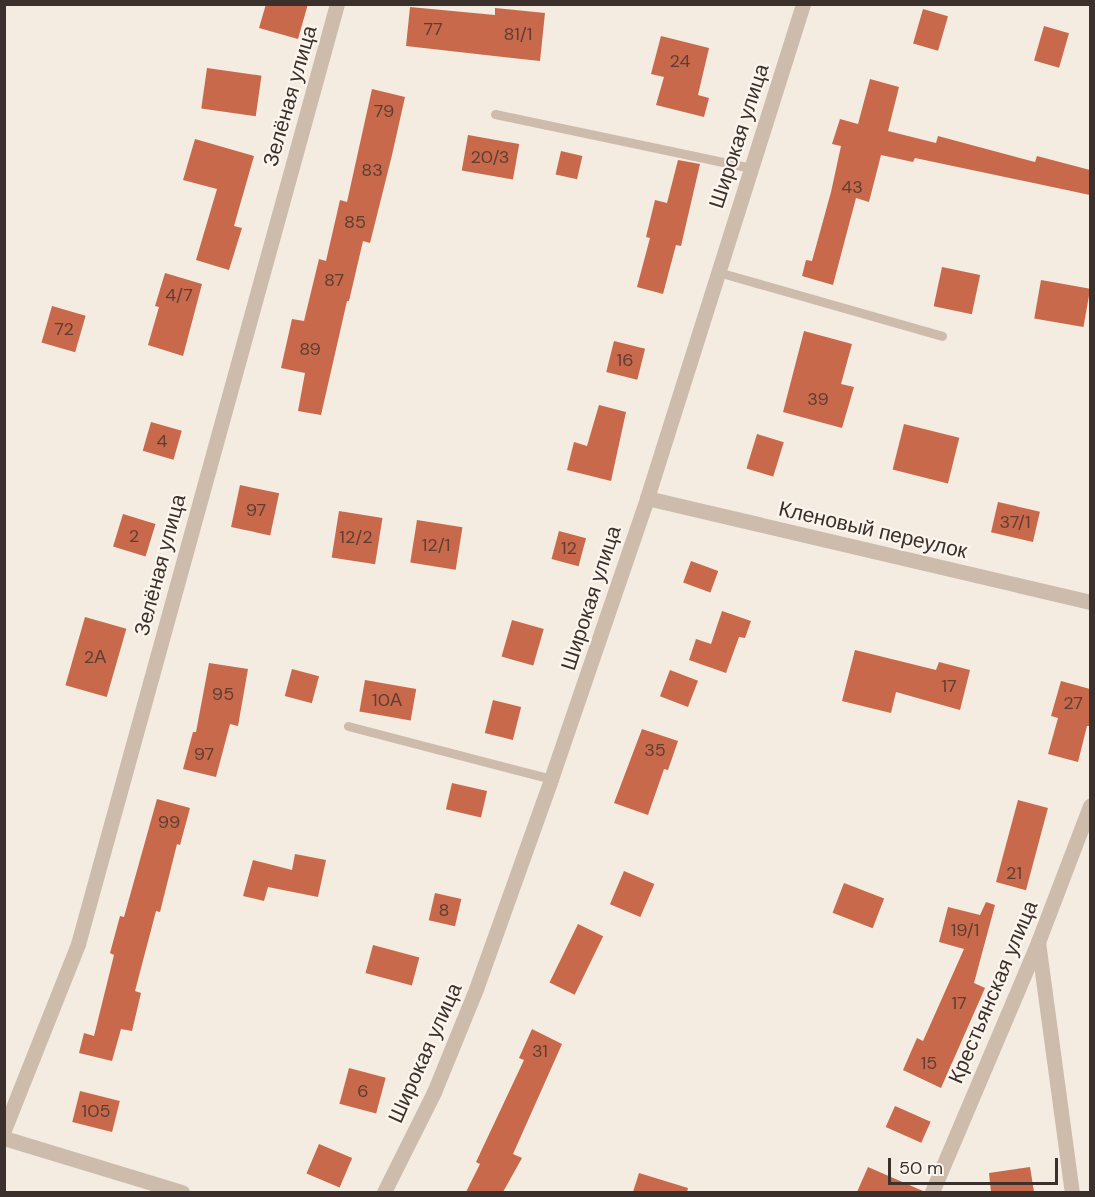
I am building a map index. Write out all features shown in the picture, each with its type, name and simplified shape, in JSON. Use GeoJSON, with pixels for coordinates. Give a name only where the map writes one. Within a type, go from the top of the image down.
{"type":"FeatureCollection","features":[{"type":"Feature","properties":{"kind":"street","name":"Зелёная улица"},"geometry":{"type":"LineString","coordinates":[[4,1130],[78,944],[337,4]]}},
{"type":"Feature","properties":{"kind":"street","name":"Широкая улица"},"geometry":{"type":"LineString","coordinates":[[384,1192],[434,1092],[476,989],[551,779],[647,498],[803,4]]}},
{"type":"Feature","properties":{"kind":"street","name":"Кленовый переулок"},"geometry":{"type":"LineString","coordinates":[[647,498],[1090,602]]}},
{"type":"Feature","properties":{"kind":"street","name":"Крестьянская улица"},"geometry":{"type":"LineString","coordinates":[[932,1192],[1038,942],[1090,806]]}},
{"type":"Feature","properties":{"kind":"street"},"geometry":{"type":"LineString","coordinates":[[1038,942],[1072,1192]]}},
{"type":"Feature","properties":{"kind":"street"},"geometry":{"type":"LineString","coordinates":[[4,1138],[182,1192]]}},
{"type":"Feature","properties":{"kind":"lane"},"geometry":{"type":"LineString","coordinates":[[495,114],[751,168]]}},
{"type":"Feature","properties":{"kind":"lane"},"geometry":{"type":"LineString","coordinates":[[718,272],[942,336]]}},
{"type":"Feature","properties":{"kind":"lane"},"geometry":{"type":"LineString","coordinates":[[348,726],[551,779]]}},
{"type":"Feature","properties":{"kind":"building"},"geometry":{"type":"Polygon","coordinates":[[[266,4],[308,4],[298,39],[259,28],[266,4]]]}},
{"type":"Feature","properties":{"kind":"building"},"geometry":{"type":"Polygon","coordinates":[[[410,7],[495,15],[495,8],[545,13],[540,61],[406,46],[410,7]]]}},
{"type":"Feature","properties":{"kind":"building"},"geometry":{"type":"Polygon","coordinates":[[[923,9],[948,16],[938,51],[913,44],[923,9]]]}},
{"type":"Feature","properties":{"kind":"building"},"geometry":{"type":"Polygon","coordinates":[[[1044,26],[1069,33],[1059,68],[1034,61],[1044,26]]]}},
{"type":"Feature","properties":{"kind":"building"},"geometry":{"type":"Polygon","coordinates":[[[661,36],[709,48],[698,95],[709,98],[704,117],[656,105],[664,77],[651,74],[661,36]]]}},
{"type":"Feature","properties":{"kind":"building"},"geometry":{"type":"Polygon","coordinates":[[[207,68],[261,76],[256,116],[201,109],[207,68]]]}},
{"type":"Feature","properties":{"kind":"building"},"geometry":{"type":"Polygon","coordinates":[[[870,79],[899,87],[888,131],[936,143],[938,136],[1035,162],[1037,156],[1090,170],[1090,195],[915,158],[913,162],[881,155],[869,202],[856,198],[833,285],[802,276],[806,260],[812,261],[831,192],[841,146],[832,144],[840,119],[858,124],[870,79]]]}},
{"type":"Feature","properties":{"kind":"building"},"geometry":{"type":"Polygon","coordinates":[[[372,89],[405,97],[392,155],[370,243],[363,241],[321,415],[298,411],[305,373],[281,368],[292,319],[304,321],[319,259],[326,261],[340,200],[347,202],[372,89]]]}},
{"type":"Feature","properties":{"kind":"building"},"geometry":{"type":"Polygon","coordinates":[[[468,135],[519,144],[513,179],[462,170],[468,135]]]}},
{"type":"Feature","properties":{"kind":"building"},"geometry":{"type":"Polygon","coordinates":[[[195,139],[254,156],[234,226],[242,228],[229,270],[196,260],[217,189],[183,180],[195,139]]]}},
{"type":"Feature","properties":{"kind":"building"},"geometry":{"type":"Polygon","coordinates":[[[561,151],[582,156],[577,179],[556,174],[561,151]]]}},
{"type":"Feature","properties":{"kind":"building"},"geometry":{"type":"Polygon","coordinates":[[[678,160],[700,164],[681,246],[676,245],[663,294],[637,287],[650,238],[646,237],[655,200],[667,203],[678,160]]]}},
{"type":"Feature","properties":{"kind":"building"},"geometry":{"type":"Polygon","coordinates":[[[942,267],[980,275],[972,314],[934,306],[942,267]]]}},
{"type":"Feature","properties":{"kind":"building"},"geometry":{"type":"Polygon","coordinates":[[[165,273],[202,284],[183,356],[148,345],[159,307],[155,306],[165,273]]]}},
{"type":"Feature","properties":{"kind":"building"},"geometry":{"type":"Polygon","coordinates":[[[1041,280],[1090,289],[1083,327],[1034,318],[1041,280]]]}},
{"type":"Feature","properties":{"kind":"building"},"geometry":{"type":"Polygon","coordinates":[[[52,306],[86,316],[75,352],[42,343],[52,306]]]}},
{"type":"Feature","properties":{"kind":"building"},"geometry":{"type":"Polygon","coordinates":[[[804,331],[852,344],[841,384],[854,387],[842,428],[783,412],[804,331]]]}},
{"type":"Feature","properties":{"kind":"building"},"geometry":{"type":"Polygon","coordinates":[[[614,341],[645,349],[637,380],[606,372],[614,341]]]}},
{"type":"Feature","properties":{"kind":"building"},"geometry":{"type":"Polygon","coordinates":[[[599,405],[626,412],[611,481],[567,470],[574,442],[587,446],[599,405]]]}},
{"type":"Feature","properties":{"kind":"building"},"geometry":{"type":"Polygon","coordinates":[[[151,422],[182,431],[173,460],[143,451],[151,422]]]}},
{"type":"Feature","properties":{"kind":"building"},"geometry":{"type":"Polygon","coordinates":[[[904,424],[959,438],[948,483],[893,470],[904,424]]]}},
{"type":"Feature","properties":{"kind":"building"},"geometry":{"type":"Polygon","coordinates":[[[757,434],[784,442],[773,477],[746,468],[757,434]]]}},
{"type":"Feature","properties":{"kind":"building"},"geometry":{"type":"Polygon","coordinates":[[[240,485],[279,493],[270,535],[231,527],[240,485]]]}},
{"type":"Feature","properties":{"kind":"building"},"geometry":{"type":"Polygon","coordinates":[[[998,502],[1040,512],[1033,542],[991,532],[998,502]]]}},
{"type":"Feature","properties":{"kind":"building"},"geometry":{"type":"Polygon","coordinates":[[[339,511],[382,518],[375,564],[332,557],[339,511]]]}},
{"type":"Feature","properties":{"kind":"building"},"geometry":{"type":"Polygon","coordinates":[[[123,514],[156,524],[146,556],[113,547],[123,514]]]}},
{"type":"Feature","properties":{"kind":"building"},"geometry":{"type":"Polygon","coordinates":[[[417,520],[462,527],[456,570],[410,562],[417,520]]]}},
{"type":"Feature","properties":{"kind":"building"},"geometry":{"type":"Polygon","coordinates":[[[559,531],[586,538],[579,566],[551,559],[559,531]]]}},
{"type":"Feature","properties":{"kind":"building"},"geometry":{"type":"Polygon","coordinates":[[[691,561],[718,571],[710,593],[683,583],[691,561]]]}},
{"type":"Feature","properties":{"kind":"building"},"geometry":{"type":"Polygon","coordinates":[[[722,611],[751,621],[745,638],[739,637],[726,673],[689,660],[696,639],[711,644],[722,611]]]}},
{"type":"Feature","properties":{"kind":"building"},"geometry":{"type":"Polygon","coordinates":[[[85,617],[126,629],[107,697],[65,685],[85,617]]]}},
{"type":"Feature","properties":{"kind":"building"},"geometry":{"type":"Polygon","coordinates":[[[512,620],[544,629],[533,666],[502,657],[512,620]]]}},
{"type":"Feature","properties":{"kind":"building"},"geometry":{"type":"Polygon","coordinates":[[[855,650],[936,670],[939,662],[970,670],[960,710],[896,692],[891,713],[842,701],[855,650]]]}},
{"type":"Feature","properties":{"kind":"building"},"geometry":{"type":"Polygon","coordinates":[[[209,663],[248,669],[238,726],[230,724],[216,777],[183,769],[193,732],[196,732],[209,663]]]}},
{"type":"Feature","properties":{"kind":"building"},"geometry":{"type":"Polygon","coordinates":[[[292,669],[319,676],[312,703],[285,696],[292,669]]]}},
{"type":"Feature","properties":{"kind":"building"},"geometry":{"type":"Polygon","coordinates":[[[670,670],[698,681],[688,707],[660,696],[670,670]]]}},
{"type":"Feature","properties":{"kind":"building"},"geometry":{"type":"Polygon","coordinates":[[[365,680],[416,689],[411,721],[359,712],[365,680]]]}},
{"type":"Feature","properties":{"kind":"building"},"geometry":{"type":"Polygon","coordinates":[[[1061,681],[1090,689],[1090,726],[1087,726],[1078,762],[1048,754],[1058,718],[1051,716],[1061,681]]]}},
{"type":"Feature","properties":{"kind":"building"},"geometry":{"type":"Polygon","coordinates":[[[493,700],[521,707],[513,740],[485,733],[493,700]]]}},
{"type":"Feature","properties":{"kind":"building"},"geometry":{"type":"Polygon","coordinates":[[[642,729],[678,741],[668,770],[664,769],[648,815],[614,803],[642,729]]]}},
{"type":"Feature","properties":{"kind":"building"},"geometry":{"type":"Polygon","coordinates":[[[452,783],[487,791],[481,817],[446,809],[452,783]]]}},
{"type":"Feature","properties":{"kind":"building"},"geometry":{"type":"Polygon","coordinates":[[[157,799],[190,808],[180,845],[177,844],[160,912],[156,911],[135,991],[141,993],[132,1031],[121,1029],[112,1061],[79,1053],[84,1033],[94,1036],[114,955],[110,953],[120,916],[124,917],[157,799]]]}},
{"type":"Feature","properties":{"kind":"building"},"geometry":{"type":"Polygon","coordinates":[[[1018,800],[1048,808],[1026,890],[996,882],[1018,800]]]}},
{"type":"Feature","properties":{"kind":"building"},"geometry":{"type":"Polygon","coordinates":[[[295,854],[326,860],[318,897],[268,887],[264,901],[243,896],[253,860],[292,870],[295,854]]]}},
{"type":"Feature","properties":{"kind":"building"},"geometry":{"type":"Polygon","coordinates":[[[624,871],[654,884],[640,917],[610,904],[624,871]]]}},
{"type":"Feature","properties":{"kind":"building"},"geometry":{"type":"Polygon","coordinates":[[[844,883],[884,898],[873,928],[833,913],[844,883]]]}},
{"type":"Feature","properties":{"kind":"building"},"geometry":{"type":"Polygon","coordinates":[[[435,893],[461,899],[455,926],[429,920],[435,893]]]}},
{"type":"Feature","properties":{"kind":"building"},"geometry":{"type":"Polygon","coordinates":[[[986,902],[995,905],[974,983],[985,988],[941,1088],[903,1070],[917,1038],[923,1041],[964,949],[939,942],[948,907],[980,915],[986,902]]]}},
{"type":"Feature","properties":{"kind":"building"},"geometry":{"type":"Polygon","coordinates":[[[578,924],[603,936],[575,995],[550,982],[578,924]]]}},
{"type":"Feature","properties":{"kind":"building"},"geometry":{"type":"Polygon","coordinates":[[[373,945],[419,957],[412,985],[365,973],[373,945]]]}},
{"type":"Feature","properties":{"kind":"building"},"geometry":{"type":"Polygon","coordinates":[[[532,1029],[562,1044],[513,1154],[522,1158],[503,1192],[466,1192],[480,1164],[476,1162],[524,1060],[519,1058],[532,1029]]]}},
{"type":"Feature","properties":{"kind":"building"},"geometry":{"type":"Polygon","coordinates":[[[349,1068],[386,1078],[376,1114],[339,1104],[349,1068]]]}},
{"type":"Feature","properties":{"kind":"building"},"geometry":{"type":"Polygon","coordinates":[[[80,1091],[120,1101],[112,1132],[72,1122],[80,1091]]]}},
{"type":"Feature","properties":{"kind":"building"},"geometry":{"type":"Polygon","coordinates":[[[895,1106],[931,1122],[921,1143],[886,1127],[895,1106]]]}},
{"type":"Feature","properties":{"kind":"building"},"geometry":{"type":"Polygon","coordinates":[[[319,1144],[352,1158],[340,1188],[306,1173],[319,1144]]]}},
{"type":"Feature","properties":{"kind":"building"},"geometry":{"type":"Polygon","coordinates":[[[868,1167],[923,1191],[857,1192],[868,1167]]]}},
{"type":"Feature","properties":{"kind":"building"},"geometry":{"type":"Polygon","coordinates":[[[1030,1167],[1034,1192],[991,1192],[989,1173],[1030,1167]]]}},
{"type":"Feature","properties":{"kind":"building"},"geometry":{"type":"Polygon","coordinates":[[[639,1173],[688,1188],[687,1192],[633,1192],[639,1173]]]}}]}
